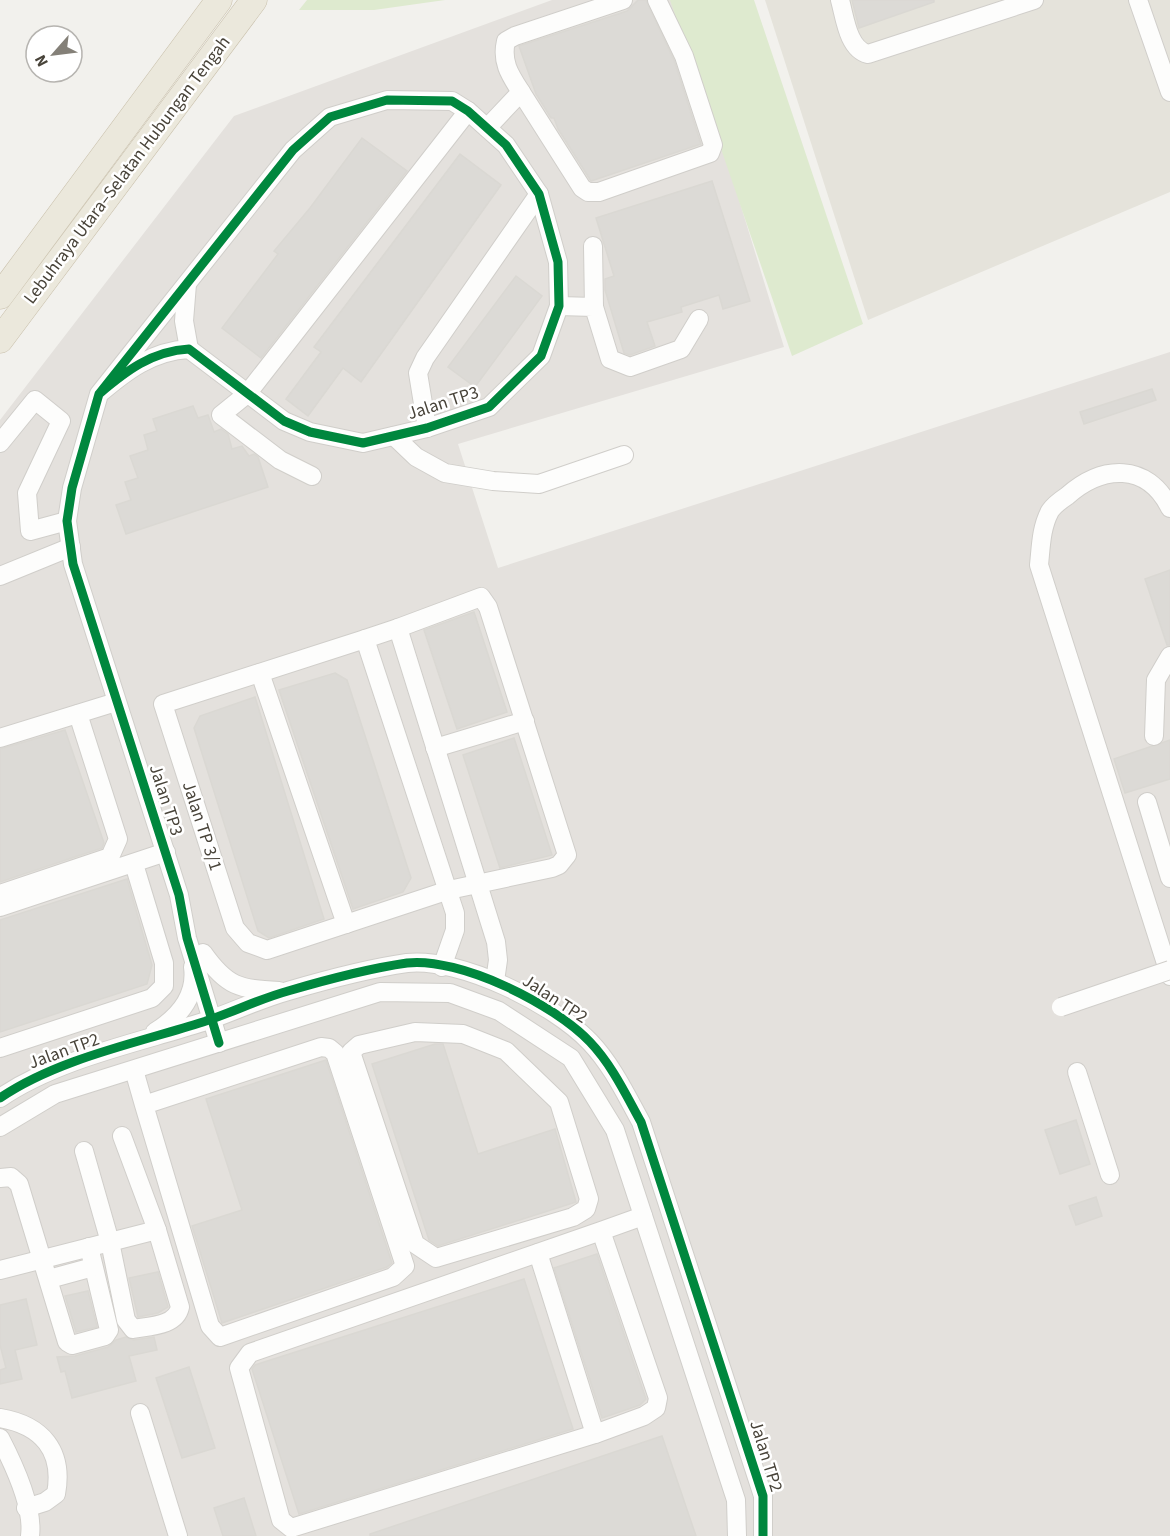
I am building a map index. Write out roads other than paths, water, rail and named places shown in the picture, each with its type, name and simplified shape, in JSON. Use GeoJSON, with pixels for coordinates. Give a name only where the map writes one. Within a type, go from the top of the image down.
{"type":"FeatureCollection","features":[{"type":"Feature","properties":{"kind":"highway","name":"Lebuhraya Utara–Selatan Hubungan Tengah"},"geometry":{"type":"LineString","coordinates":[[0,296],[219,0]]}},
{"type":"Feature","properties":{"kind":"highway","name":"Lebuhraya Utara–Selatan Hubungan Tengah"},"geometry":{"type":"LineString","coordinates":[[0,340],[254,0]]}},
{"type":"Feature","properties":{"kind":"street"},"geometry":{"type":"LineString","coordinates":[[623,0],[515,36],[506,41],[503,54],[507,70],[582,188],[588,192],[599,192],[644,178],[710,153],[713,145],[684,56],[657,0]]}},
{"type":"Feature","properties":{"kind":"street"},"geometry":{"type":"LineString","coordinates":[[840,0],[853,44],[859,52],[868,54],[996,6],[1034,0]]}},
{"type":"Feature","properties":{"kind":"street"},"geometry":{"type":"LineString","coordinates":[[1138,0],[1162,43],[1170,92]]}},
{"type":"Feature","properties":{"kind":"street"},"geometry":{"type":"LineString","coordinates":[[487,128],[521,92]]}},
{"type":"Feature","properties":{"kind":"street","name":"Jalan TP3"},"geometry":{"type":"LineString","coordinates":[[189,349],[284,421],[310,432],[363,444],[427,428],[489,407],[542,356],[559,306],[558,262],[539,194],[506,146],[468,111],[452,101],[387,100],[330,117],[293,150],[187,284],[143,335],[99,394],[72,488],[67,520],[73,564],[226,1041]]}},
{"type":"Feature","properties":{"kind":"street"},"geometry":{"type":"LineString","coordinates":[[312,476],[280,460],[221,415],[247,394],[468,111]]}},
{"type":"Feature","properties":{"kind":"street"},"geometry":{"type":"LineString","coordinates":[[427,428],[418,373],[425,358],[539,194]]}},
{"type":"Feature","properties":{"kind":"street"},"geometry":{"type":"LineString","coordinates":[[592,246],[594,307],[610,359],[630,367],[681,349],[699,319]]}},
{"type":"Feature","properties":{"kind":"street"},"geometry":{"type":"LineString","coordinates":[[99,394],[138,364],[170,350],[189,349],[184,321],[187,284]]}},
{"type":"Feature","properties":{"kind":"street"},"geometry":{"type":"LineString","coordinates":[[559,306],[594,307]]}},
{"type":"Feature","properties":{"kind":"street"},"geometry":{"type":"LineString","coordinates":[[0,443],[35,400],[61,421],[27,493],[30,531],[36,561]]}},
{"type":"Feature","properties":{"kind":"street"},"geometry":{"type":"LineString","coordinates":[[394,436],[416,457],[445,473],[493,481],[538,484],[624,455]]}},
{"type":"Feature","properties":{"kind":"street"},"geometry":{"type":"LineString","coordinates":[[1170,508],[1148,480],[1121,472],[1100,474],[1077,487],[1051,509],[1041,534],[1040,565],[1133,859],[1168,960],[1170,976]]}},
{"type":"Feature","properties":{"kind":"street"},"geometry":{"type":"LineString","coordinates":[[30,531],[67,520]]}},
{"type":"Feature","properties":{"kind":"street"},"geometry":{"type":"LineString","coordinates":[[0,576],[71,547]]}},
{"type":"Feature","properties":{"kind":"street","name":"Jalan TP 3/1"},"geometry":{"type":"LineString","coordinates":[[481,597],[488,607],[567,855],[559,865],[552,868],[449,890],[267,950],[248,943],[235,928],[163,704],[365,639],[481,597]]}},
{"type":"Feature","properties":{"kind":"street"},"geometry":{"type":"LineString","coordinates":[[398,628],[496,942],[498,960],[495,981]]}},
{"type":"Feature","properties":{"kind":"street"},"geometry":{"type":"LineString","coordinates":[[365,639],[455,913],[455,930],[441,967]]}},
{"type":"Feature","properties":{"kind":"street"},"geometry":{"type":"LineString","coordinates":[[1154,736],[1156,681],[1170,657]]}},
{"type":"Feature","properties":{"kind":"street"},"geometry":{"type":"LineString","coordinates":[[260,673],[346,924]]}},
{"type":"Feature","properties":{"kind":"street"},"geometry":{"type":"LineString","coordinates":[[0,738],[116,702]]}},
{"type":"Feature","properties":{"kind":"street"},"geometry":{"type":"LineString","coordinates":[[0,894],[110,857],[118,839],[78,714]]}},
{"type":"Feature","properties":{"kind":"street"},"geometry":{"type":"LineString","coordinates":[[435,748],[525,721]]}},
{"type":"Feature","properties":{"kind":"street"},"geometry":{"type":"LineString","coordinates":[[1147,802],[1166,849],[1170,878]]}},
{"type":"Feature","properties":{"kind":"street"},"geometry":{"type":"LineString","coordinates":[[1133,859],[1166,849]]}},
{"type":"Feature","properties":{"kind":"street"},"geometry":{"type":"LineString","coordinates":[[0,907],[166,852]]}},
{"type":"Feature","properties":{"kind":"street"},"geometry":{"type":"LineString","coordinates":[[0,1048],[152,998],[164,986],[164,963],[134,864]]}},
{"type":"Feature","properties":{"kind":"street"},"geometry":{"type":"LineString","coordinates":[[197,952],[216,972],[232,983],[251,990],[286,991]]}},
{"type":"Feature","properties":{"kind":"street"},"geometry":{"type":"LineString","coordinates":[[136,1043],[164,1026],[186,1005],[197,952]]}},
{"type":"Feature","properties":{"kind":"street"},"geometry":{"type":"LineString","coordinates":[[1061,1007],[1168,960]]}},
{"type":"Feature","properties":{"kind":"street","name":"Jalan TP2"},"geometry":{"type":"LineString","coordinates":[[0,1098],[46,1072],[220,1017],[286,991],[409,963],[441,967],[495,981],[563,1018],[590,1042],[614,1074],[641,1122],[763,1496],[763,1536]]}},
{"type":"Feature","properties":{"kind":"street","name":"Jalan TP2"},"geometry":{"type":"LineString","coordinates":[[0,1127],[55,1094],[380,992],[450,993],[499,1011],[571,1058],[615,1131],[736,1500],[737,1536]]}},
{"type":"Feature","properties":{"kind":"street"},"geometry":{"type":"LineString","coordinates":[[415,1032],[463,1034],[506,1051],[559,1102],[589,1199],[586,1209],[573,1216],[436,1258],[415,1244],[351,1052],[359,1045],[415,1032]]}},
{"type":"Feature","properties":{"kind":"street"},"geometry":{"type":"LineString","coordinates":[[134,1070],[144,1105],[210,1326],[220,1337],[393,1277],[405,1266],[335,1053],[329,1048],[321,1047],[144,1105]]}},
{"type":"Feature","properties":{"kind":"street"},"geometry":{"type":"LineString","coordinates":[[1077,1072],[1110,1175]]}},
{"type":"Feature","properties":{"kind":"street"},"geometry":{"type":"LineString","coordinates":[[559,1102],[587,1084]]}},
{"type":"Feature","properties":{"kind":"street"},"geometry":{"type":"LineString","coordinates":[[84,1151],[110,1242],[129,1326],[133,1329],[172,1321],[178,1315],[180,1307],[157,1230],[122,1136]]}},
{"type":"Feature","properties":{"kind":"street"},"geometry":{"type":"LineString","coordinates":[[0,1178],[11,1177],[19,1184],[67,1342],[72,1345],[105,1336],[109,1330],[89,1247]]}},
{"type":"Feature","properties":{"kind":"street"},"geometry":{"type":"LineString","coordinates":[[601,1231],[658,1398],[656,1408],[644,1416],[595,1434],[291,1528],[281,1521],[239,1368],[250,1353],[643,1216]]}},
{"type":"Feature","properties":{"kind":"street"},"geometry":{"type":"LineString","coordinates":[[0,1270],[157,1230]]}},
{"type":"Feature","properties":{"kind":"street"},"geometry":{"type":"LineString","coordinates":[[538,1253],[595,1434]]}},
{"type":"Feature","properties":{"kind":"street"},"geometry":{"type":"LineString","coordinates":[[49,1279],[93,1267]]}},
{"type":"Feature","properties":{"kind":"street"},"geometry":{"type":"LineString","coordinates":[[140,1413],[178,1536]]}},
{"type":"Feature","properties":{"kind":"street"},"geometry":{"type":"LineString","coordinates":[[0,1418],[33,1428],[45,1438],[60,1474],[56,1494],[45,1502],[26,1508]]}},
{"type":"Feature","properties":{"kind":"street"},"geometry":{"type":"LineString","coordinates":[[0,1438],[16,1469],[26,1508],[30,1536]]}}]}
